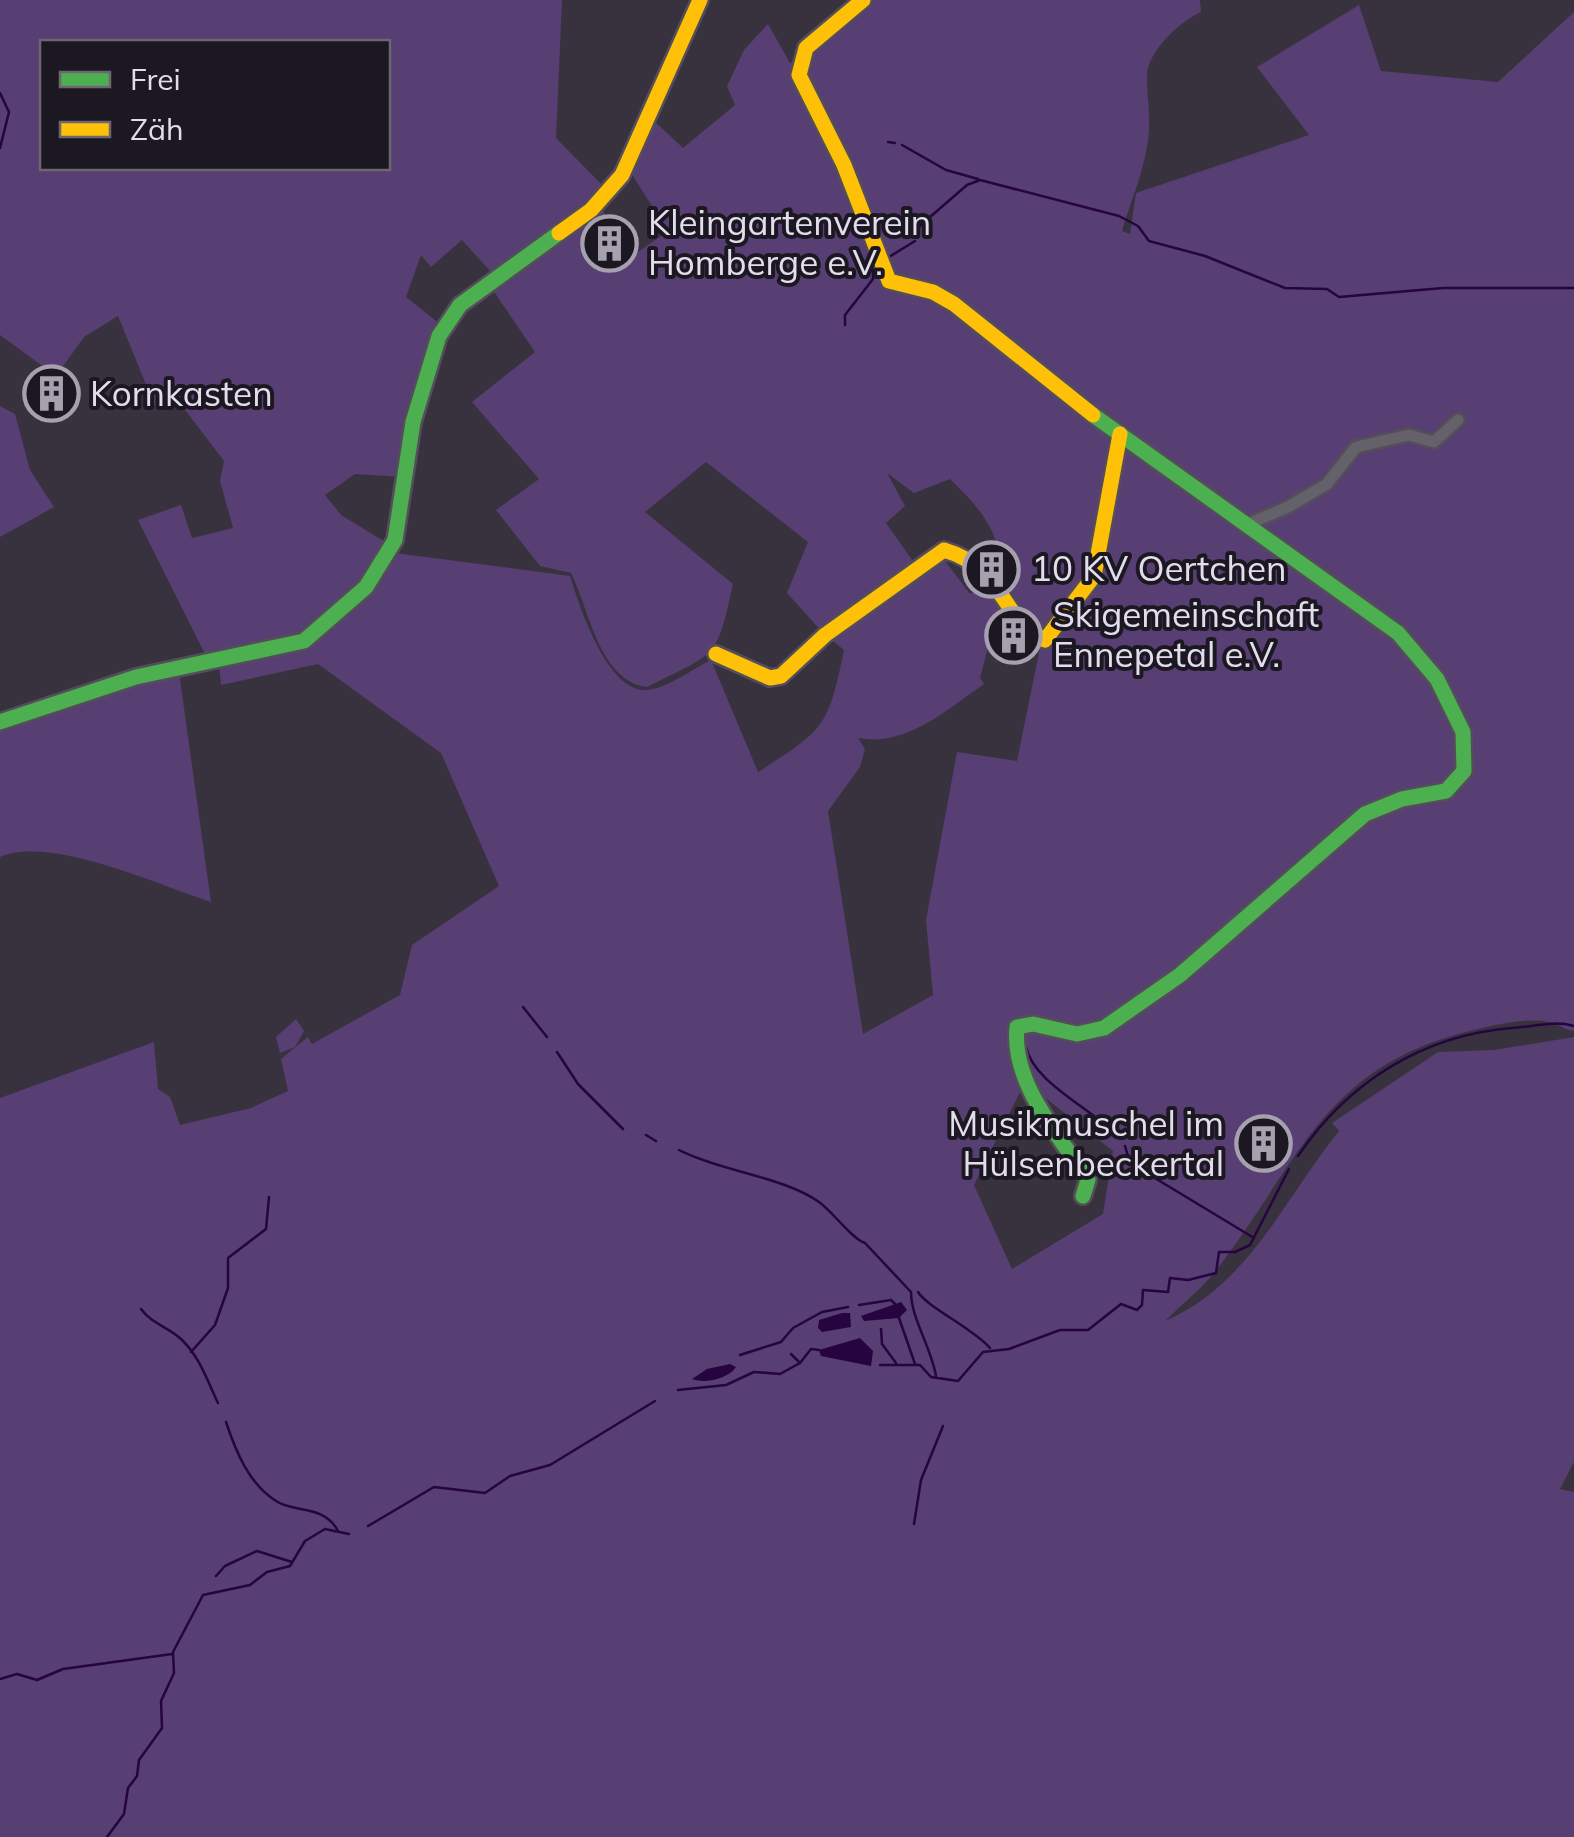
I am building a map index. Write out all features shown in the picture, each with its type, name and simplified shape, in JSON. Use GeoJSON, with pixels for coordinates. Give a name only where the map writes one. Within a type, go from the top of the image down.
{"type":"FeatureCollection","features":[{"type":"Feature","properties":{"kind":"street"},"geometry":{"type":"LineString","coordinates":[[0,722],[136,677],[304,641],[366,587],[395,540],[413,422],[439,336],[460,304],[592,210],[622,175],[700,0]]}},
{"type":"Feature","properties":{"kind":"street"},"geometry":{"type":"LineString","coordinates":[[863,0],[806,48],[800,75],[844,165],[889,280],[933,292],[954,304],[1120,434],[1398,633],[1438,678],[1464,730],[1464,771],[1446,791],[1402,799],[1365,814],[1180,974],[1104,1028],[1077,1034],[1033,1024],[1017,1026],[1014,1039],[1020,1066],[1088,1180],[1083,1196]]}},
{"type":"Feature","properties":{"kind":"street"},"geometry":{"type":"LineString","coordinates":[[1248,524],[1288,508],[1326,484],[1356,447],[1409,436],[1434,442],[1458,420]]}},
{"type":"Feature","properties":{"kind":"street"},"geometry":{"type":"LineString","coordinates":[[716,654],[770,678],[781,676],[825,635],[944,550],[969,554],[1000,586],[1031,635],[1045,640],[1094,576],[1120,434]]}},
{"type":"Feature","properties":{"kind":"shaded area"},"geometry":{"type":"Polygon","coordinates":[[[0,0],[562,0],[556,138],[605,188],[588,206],[492,273],[462,240],[431,267],[421,255],[406,297],[440,324],[401,477],[355,474],[325,495],[341,515],[387,543],[372,571],[350,598],[312,631],[276,645],[207,658],[138,520],[181,505],[192,538],[233,528],[220,481],[224,461],[176,398],[156,409],[118,316],[84,337],[56,376],[0,335],[0,0]]]}},
{"type":"Feature","properties":{"kind":"shaded area"},"geometry":{"type":"Polygon","coordinates":[[[869,0],[1200,0],[1201,12],[1166,38],[1148,67],[1147,147],[1122,231],[1130,234],[1136,193],[1309,135],[1257,67],[1359,5],[1381,71],[1498,82],[1574,12],[1574,1031],[1544,1021],[1501,1024],[1420,1047],[1379,1069],[1346,1095],[1318,1125],[1214,1273],[1165,1321],[1220,1286],[1242,1263],[1339,1131],[1332,1123],[1438,1052],[1494,1050],[1574,1037],[1574,1462],[1560,1489],[1574,1492],[1574,1837],[0,1837],[0,1098],[154,1042],[158,1089],[170,1097],[180,1125],[251,1108],[288,1091],[281,1059],[308,1037],[312,1044],[400,995],[412,945],[499,886],[441,753],[318,664],[221,685],[219,664],[270,651],[320,627],[363,595],[395,553],[570,576],[597,645],[619,677],[632,687],[646,690],[662,686],[711,660],[758,772],[810,736],[827,712],[844,650],[827,636],[940,554],[970,594],[997,578],[998,549],[988,523],[950,479],[914,493],[887,473],[905,506],[886,523],[917,567],[824,634],[787,593],[808,542],[706,462],[645,512],[733,584],[727,609],[710,652],[647,687],[617,672],[607,658],[571,573],[540,566],[496,510],[539,479],[472,402],[535,352],[490,286],[601,208],[632,256],[668,231],[629,170],[651,118],[683,148],[735,105],[727,86],[744,50],[768,24],[790,63],[869,0]],[[1012,600],[996,616],[980,678],[984,684],[909,732],[876,739],[858,738],[865,749],[860,767],[828,811],[863,1034],[933,995],[926,920],[957,752],[1017,761],[1040,648],[1030,653],[1036,635],[1012,600]],[[1025,1082],[974,1185],[1012,1269],[1103,1214],[1113,1151],[1025,1082]]]}},
{"type":"Feature","properties":{"kind":"shaded area"},"geometry":{"type":"Polygon","coordinates":[[[0,406],[15,414],[30,470],[54,507],[0,537],[0,406]]]}},
{"type":"Feature","properties":{"kind":"shaded area"},"geometry":{"type":"Polygon","coordinates":[[[179,672],[211,902],[75,857],[22,852],[0,857],[0,727],[179,672]]]}},
{"type":"Feature","properties":{"kind":"shaded area"},"geometry":{"type":"Polygon","coordinates":[[[296,1019],[304,1031],[295,1047],[280,1053],[276,1037],[296,1019]]]}},
{"type":"Feature","properties":{"kind":"shaded area"},"geometry":{"type":"Polygon","coordinates":[[[901,1302],[907,1310],[899,1318],[864,1321],[861,1316],[901,1302]]]}},
{"type":"Feature","properties":{"kind":"shaded area"},"geometry":{"type":"Polygon","coordinates":[[[850,1313],[851,1327],[822,1332],[818,1328],[819,1320],[850,1313]]]}},
{"type":"Feature","properties":{"kind":"shaded area"},"geometry":{"type":"Polygon","coordinates":[[[860,1338],[873,1351],[871,1366],[821,1356],[819,1350],[860,1338]]]}},
{"type":"Feature","properties":{"kind":"shaded area"},"geometry":{"type":"Polygon","coordinates":[[[730,1364],[736,1367],[722,1377],[692,1379],[707,1369],[730,1364]]]}},
{"type":"Feature","properties":{"kind":"waterway"},"geometry":{"type":"LineString","coordinates":[[0,93],[9,112],[0,148]]}},
{"type":"Feature","properties":{"kind":"waterway"},"geometry":{"type":"LineString","coordinates":[[888,142],[895,143]]}},
{"type":"Feature","properties":{"kind":"waterway"},"geometry":{"type":"LineString","coordinates":[[902,145],[946,170],[978,179]]}},
{"type":"Feature","properties":{"kind":"waterway"},"geometry":{"type":"LineString","coordinates":[[915,230],[967,185],[980,180],[1119,216],[1138,226],[1149,241],[1205,256],[1285,288],[1327,289],[1339,297],[1443,288],[1574,288]]}},
{"type":"Feature","properties":{"kind":"waterway"},"geometry":{"type":"LineString","coordinates":[[889,257],[915,241]]}},
{"type":"Feature","properties":{"kind":"waterway"},"geometry":{"type":"LineString","coordinates":[[845,325],[845,315],[873,279],[873,268]]}},
{"type":"Feature","properties":{"kind":"waterway"},"geometry":{"type":"LineString","coordinates":[[523,1007],[547,1037]]}},
{"type":"Feature","properties":{"kind":"waterway"},"geometry":{"type":"LineString","coordinates":[[1298,1156],[1340,1106],[1364,1085],[1418,1052],[1479,1032],[1551,1024],[1574,1026]]}},
{"type":"Feature","properties":{"kind":"waterway"},"geometry":{"type":"LineString","coordinates":[[1026,1047],[1040,1073],[1119,1138]]}},
{"type":"Feature","properties":{"kind":"waterway"},"geometry":{"type":"LineString","coordinates":[[557,1052],[578,1084],[623,1129]]}},
{"type":"Feature","properties":{"kind":"waterway"},"geometry":{"type":"LineString","coordinates":[[646,1135],[656,1141]]}},
{"type":"Feature","properties":{"kind":"waterway"},"geometry":{"type":"LineString","coordinates":[[1125,1146],[1130,1163],[1254,1238]]}},
{"type":"Feature","properties":{"kind":"waterway"},"geometry":{"type":"LineString","coordinates":[[679,1150],[788,1186],[824,1206],[911,1292],[936,1376]]}},
{"type":"Feature","properties":{"kind":"waterway"},"geometry":{"type":"LineString","coordinates":[[880,1365],[920,1365],[931,1377],[958,1381],[983,1352],[1009,1349],[1060,1330],[1088,1330],[1121,1304],[1137,1310],[1142,1305],[1143,1290],[1168,1292],[1170,1278],[1188,1280],[1216,1273],[1219,1252],[1235,1252],[1250,1245],[1289,1169]]}},
{"type":"Feature","properties":{"kind":"waterway"},"geometry":{"type":"LineString","coordinates":[[191,1352],[215,1325],[228,1288],[228,1258],[266,1229],[269,1197]]}},
{"type":"Feature","properties":{"kind":"waterway"},"geometry":{"type":"LineString","coordinates":[[918,1292],[990,1348]]}},
{"type":"Feature","properties":{"kind":"waterway"},"geometry":{"type":"LineString","coordinates":[[859,1305],[891,1300],[895,1304]]}},
{"type":"Feature","properties":{"kind":"waterway"},"geometry":{"type":"LineString","coordinates":[[740,1355],[781,1342],[793,1328],[822,1312],[848,1307]]}},
{"type":"Feature","properties":{"kind":"waterway"},"geometry":{"type":"LineString","coordinates":[[141,1309],[188,1346],[218,1403]]}},
{"type":"Feature","properties":{"kind":"waterway"},"geometry":{"type":"LineString","coordinates":[[899,1318],[915,1364]]}},
{"type":"Feature","properties":{"kind":"waterway"},"geometry":{"type":"LineString","coordinates":[[881,1329],[882,1344],[896,1363]]}},
{"type":"Feature","properties":{"kind":"waterway"},"geometry":{"type":"LineString","coordinates":[[678,1390],[726,1385],[754,1372],[780,1374],[800,1363],[811,1349],[819,1350]]}},
{"type":"Feature","properties":{"kind":"waterway"},"geometry":{"type":"LineString","coordinates":[[791,1354],[800,1363]]}},
{"type":"Feature","properties":{"kind":"waterway"},"geometry":{"type":"LineString","coordinates":[[368,1526],[434,1487],[485,1493],[510,1476],[550,1465],[655,1401]]}},
{"type":"Feature","properties":{"kind":"waterway"},"geometry":{"type":"LineString","coordinates":[[226,1422],[234,1445],[258,1486],[283,1505],[325,1517],[338,1531]]}},
{"type":"Feature","properties":{"kind":"waterway"},"geometry":{"type":"LineString","coordinates":[[914,1524],[921,1480],[943,1426]]}},
{"type":"Feature","properties":{"kind":"waterway"},"geometry":{"type":"LineString","coordinates":[[107,1837],[124,1814],[128,1788],[137,1776],[139,1760],[162,1728],[161,1701],[174,1673],[173,1652],[203,1595],[250,1585],[267,1572],[290,1566],[305,1541],[325,1529],[349,1534]]}},
{"type":"Feature","properties":{"kind":"waterway"},"geometry":{"type":"LineString","coordinates":[[216,1576],[225,1566],[257,1551],[292,1562]]}},
{"type":"Feature","properties":{"kind":"waterway"},"geometry":{"type":"LineString","coordinates":[[0,1679],[17,1674],[37,1680],[63,1669],[172,1654]]}},
{"type":"Feature","properties":{"kind":"traffic: fast"},"geometry":{"type":"LineString","coordinates":[[0,722],[136,677],[304,641],[366,587],[395,540],[413,422],[439,336],[460,305],[559,233]]}},
{"type":"Feature","properties":{"kind":"traffic: fast"},"geometry":{"type":"LineString","coordinates":[[1083,1196],[1088,1180],[1039,1108],[1021,1068],[1017,1027],[1033,1024],[1077,1034],[1104,1028],[1180,975],[1365,814],[1402,799],[1446,791],[1464,771],[1463,732],[1437,679],[1398,633],[1093,415]]}},
{"type":"Feature","properties":{"kind":"traffic: slow"},"geometry":{"type":"LineString","coordinates":[[559,233],[591,210],[622,175],[700,0]]}},
{"type":"Feature","properties":{"kind":"traffic: slow"},"geometry":{"type":"LineString","coordinates":[[863,0],[806,48],[799,75],[844,165],[889,281],[933,292],[954,304],[1093,415]]}},
{"type":"Feature","properties":{"kind":"traffic: slow"},"geometry":{"type":"LineString","coordinates":[[716,654],[770,678],[781,676],[825,635],[944,550],[980,569],[1020,621],[1045,640],[1094,576],[1120,434]]}},
{"type":"Feature","properties":{"kind":"place","name":"Kleingartenverein Homberge e.V."},"geometry":{"type":"Point","coordinates":[609,243]}},
{"type":"Feature","properties":{"kind":"place","name":"Kornkasten"},"geometry":{"type":"Point","coordinates":[51,394]}},
{"type":"Feature","properties":{"kind":"place","name":"10 KV Oertchen"},"geometry":{"type":"Point","coordinates":[992,569]}},
{"type":"Feature","properties":{"kind":"place","name":"Skigemeinschaft Ennepetal e.V."},"geometry":{"type":"Point","coordinates":[1014,635]}},
{"type":"Feature","properties":{"kind":"place","name":"Musikmuschel im Hülsenbeckertal"},"geometry":{"type":"Point","coordinates":[1263,1144]}}]}
